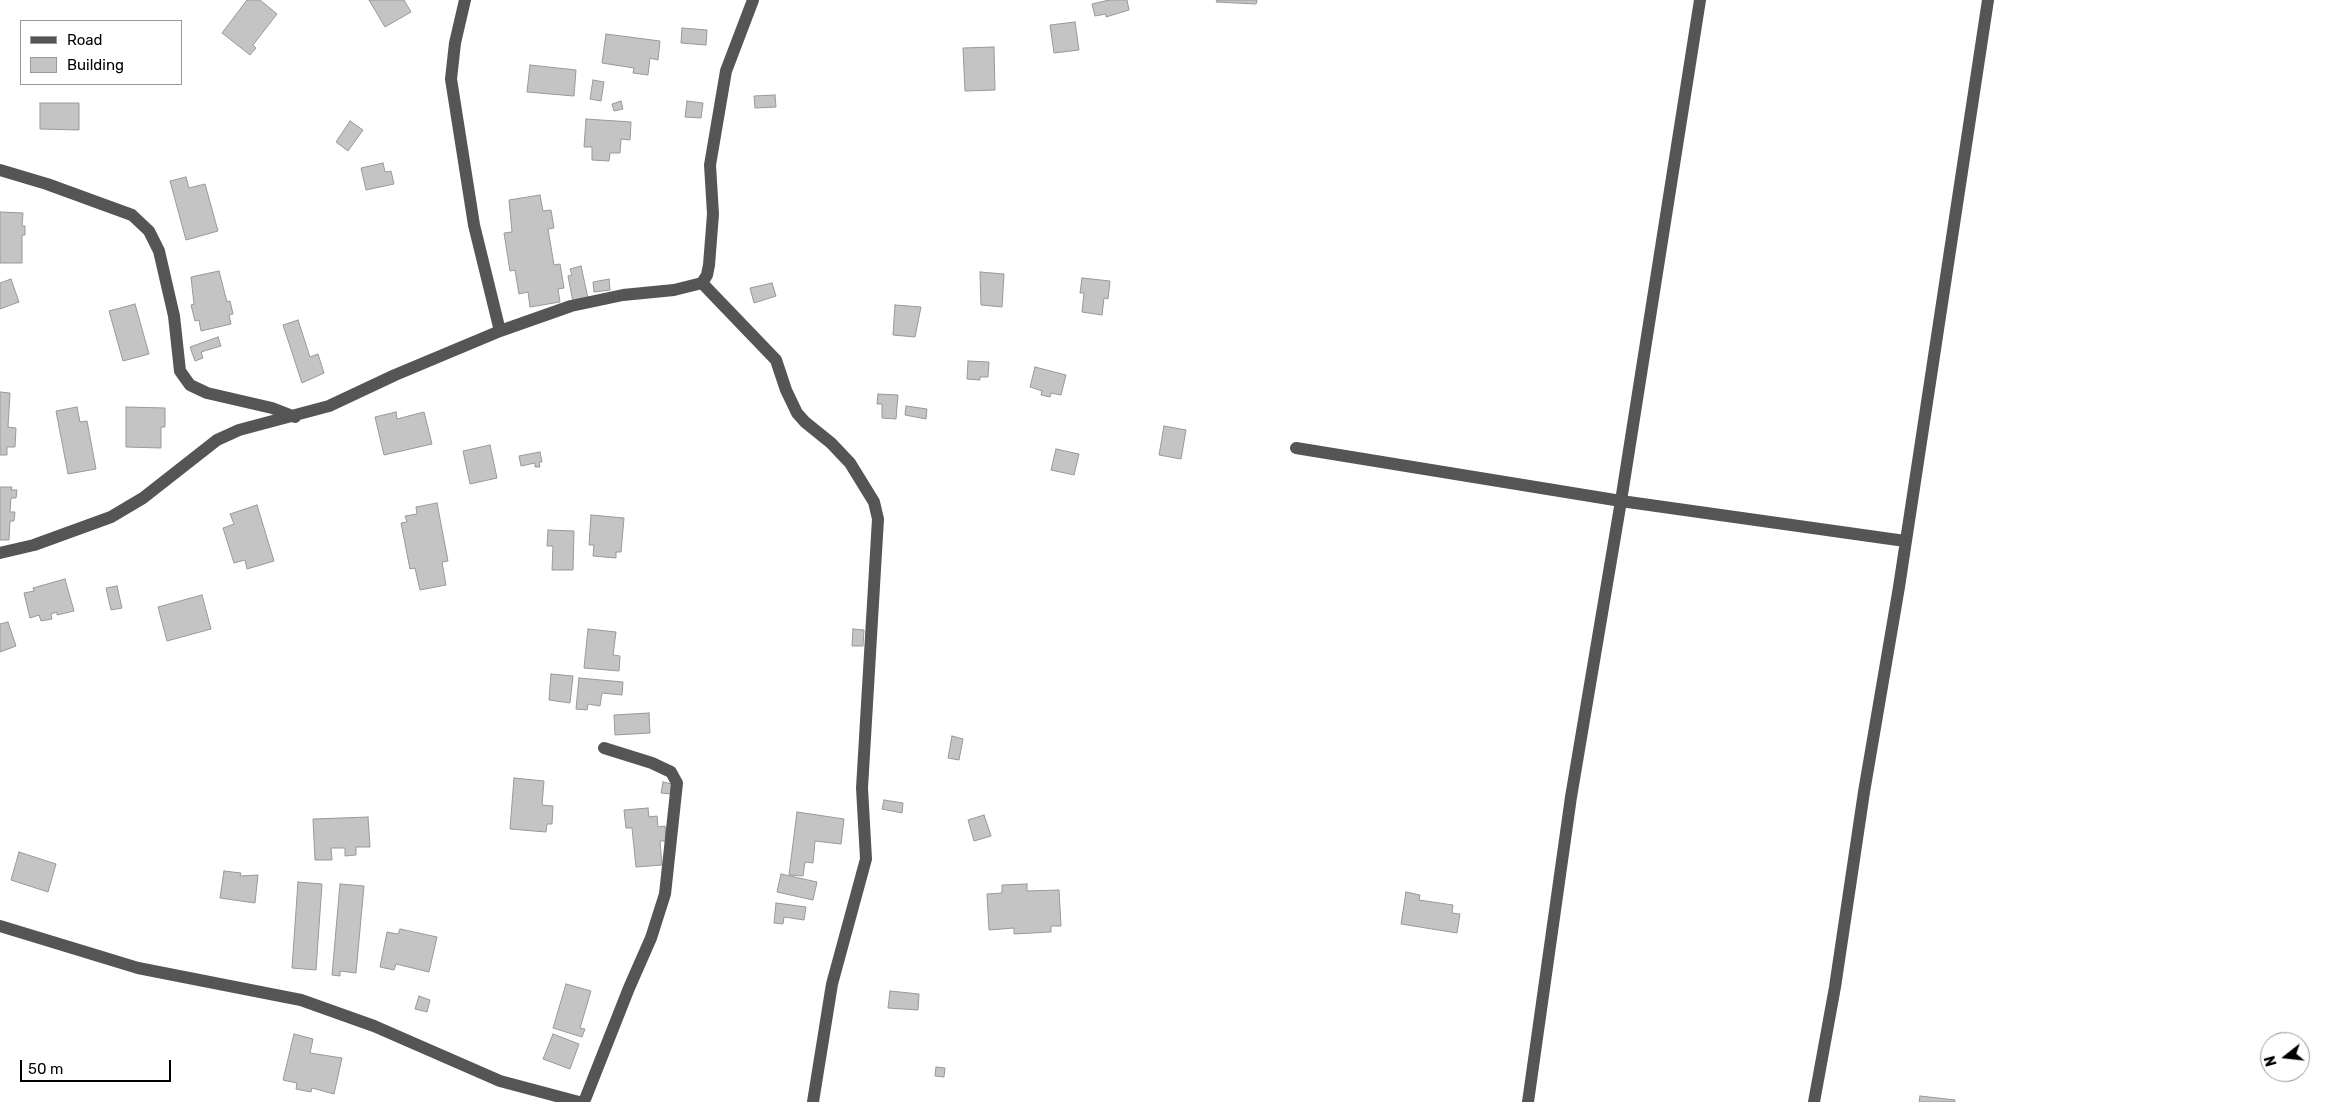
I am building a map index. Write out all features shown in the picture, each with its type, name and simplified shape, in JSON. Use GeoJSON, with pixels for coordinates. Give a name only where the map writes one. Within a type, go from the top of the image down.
{"type":"FeatureCollection","features":[{"type":"Feature","properties":{"kind":"street"},"geometry":{"type":"LineString","coordinates":[[465,0],[455,42],[451,79],[474,224],[500,331]]}},
{"type":"Feature","properties":{"kind":"street"},"geometry":{"type":"LineString","coordinates":[[0,553],[34,545],[111,517],[143,498],[217,440],[239,430],[295,417],[329,406],[395,375],[500,331],[571,306],[623,295],[674,290],[702,282],[707,275],[709,265],[713,214],[710,165],[726,71],[752,0]]}},
{"type":"Feature","properties":{"kind":"street"},"geometry":{"type":"LineString","coordinates":[[1528,1102],[1571,797],[1621,501],[1700,0]]}},
{"type":"Feature","properties":{"kind":"street"},"geometry":{"type":"LineString","coordinates":[[1814,1102],[1835,988],[1864,792],[1899,586],[1971,124],[1988,0]]}},
{"type":"Feature","properties":{"kind":"street"},"geometry":{"type":"LineString","coordinates":[[0,170],[47,184],[132,215],[149,231],[159,251],[174,316],[180,371],[190,385],[207,393],[272,408],[295,417]]}},
{"type":"Feature","properties":{"kind":"street"},"geometry":{"type":"LineString","coordinates":[[702,282],[776,360],[786,390],[797,413],[805,422],[832,443],[850,463],[874,502],[878,519],[862,788],[866,859],[832,984],[812,1102]]}},
{"type":"Feature","properties":{"kind":"street"},"geometry":{"type":"LineString","coordinates":[[1296,448],[1621,501],[1905,541]]}},
{"type":"Feature","properties":{"kind":"street"},"geometry":{"type":"LineString","coordinates":[[584,1102],[651,938],[665,894],[677,783],[671,772],[652,763],[604,748]]}},
{"type":"Feature","properties":{"kind":"street"},"geometry":{"type":"LineString","coordinates":[[0,926],[138,968],[300,1000],[374,1026],[500,1081],[579,1102]]}},
{"type":"Feature","properties":{"kind":"building"},"geometry":{"type":"Polygon","coordinates":[[[247,0],[260,0],[277,14],[253,45],[256,48],[250,55],[222,33],[247,0]]]}},
{"type":"Feature","properties":{"kind":"building"},"geometry":{"type":"Polygon","coordinates":[[[369,0],[404,0],[411,12],[385,27],[369,0]]]}},
{"type":"Feature","properties":{"kind":"building"},"geometry":{"type":"Polygon","coordinates":[[[1109,0],[1127,0],[1129,10],[1106,17],[1106,14],[1095,16],[1092,4],[1109,0]]]}},
{"type":"Feature","properties":{"kind":"building"},"geometry":{"type":"Polygon","coordinates":[[[1217,0],[1257,0],[1256,4],[1216,2],[1217,0]]]}},
{"type":"Feature","properties":{"kind":"building"},"geometry":{"type":"Polygon","coordinates":[[[1075,22],[1079,50],[1054,53],[1050,25],[1075,22]]]}},
{"type":"Feature","properties":{"kind":"building"},"geometry":{"type":"Polygon","coordinates":[[[682,28],[707,30],[706,45],[681,43],[682,28]]]}},
{"type":"Feature","properties":{"kind":"building"},"geometry":{"type":"Polygon","coordinates":[[[606,34],[660,41],[658,60],[650,58],[648,75],[633,73],[634,68],[602,63],[606,34]]]}},
{"type":"Feature","properties":{"kind":"building"},"geometry":{"type":"Polygon","coordinates":[[[994,47],[995,90],[965,91],[963,48],[994,47]]]}},
{"type":"Feature","properties":{"kind":"building"},"geometry":{"type":"Polygon","coordinates":[[[530,65],[576,70],[574,96],[527,92],[530,65]]]}},
{"type":"Feature","properties":{"kind":"building"},"geometry":{"type":"Polygon","coordinates":[[[593,80],[604,82],[601,101],[590,99],[593,80]]]}},
{"type":"Feature","properties":{"kind":"building"},"geometry":{"type":"Polygon","coordinates":[[[775,95],[776,107],[755,108],[754,96],[775,95]]]}},
{"type":"Feature","properties":{"kind":"building"},"geometry":{"type":"Polygon","coordinates":[[[621,101],[623,109],[614,111],[612,104],[621,101]]]}},
{"type":"Feature","properties":{"kind":"building"},"geometry":{"type":"Polygon","coordinates":[[[687,101],[703,103],[701,118],[685,117],[687,101]]]}},
{"type":"Feature","properties":{"kind":"building"},"geometry":{"type":"Polygon","coordinates":[[[40,103],[79,103],[79,130],[40,129],[40,103]]]}},
{"type":"Feature","properties":{"kind":"building"},"geometry":{"type":"Polygon","coordinates":[[[586,119],[631,122],[630,140],[621,139],[620,153],[610,153],[609,161],[592,160],[592,147],[584,147],[586,119]]]}},
{"type":"Feature","properties":{"kind":"building"},"geometry":{"type":"Polygon","coordinates":[[[350,121],[363,130],[348,151],[336,142],[350,121]]]}},
{"type":"Feature","properties":{"kind":"building"},"geometry":{"type":"Polygon","coordinates":[[[383,163],[385,172],[391,171],[394,184],[366,190],[361,168],[383,163]]]}},
{"type":"Feature","properties":{"kind":"building"},"geometry":{"type":"Polygon","coordinates":[[[186,177],[189,188],[205,184],[218,231],[186,240],[170,181],[186,177]]]}},
{"type":"Feature","properties":{"kind":"building"},"geometry":{"type":"Polygon","coordinates":[[[540,195],[543,211],[551,210],[554,228],[548,229],[554,265],[560,264],[564,288],[558,289],[560,302],[530,307],[528,292],[519,294],[515,270],[510,271],[504,233],[512,232],[509,200],[540,195]]]}},
{"type":"Feature","properties":{"kind":"building"},"geometry":{"type":"Polygon","coordinates":[[[0,212],[23,213],[22,226],[25,226],[25,235],[22,235],[22,263],[0,263],[0,212]]]}},
{"type":"Feature","properties":{"kind":"building"},"geometry":{"type":"Polygon","coordinates":[[[581,266],[588,298],[573,302],[568,276],[572,275],[570,269],[581,266]]]}},
{"type":"Feature","properties":{"kind":"building"},"geometry":{"type":"Polygon","coordinates":[[[219,271],[227,302],[230,301],[233,314],[229,315],[231,324],[201,331],[199,320],[195,321],[191,305],[194,304],[191,277],[219,271]]]}},
{"type":"Feature","properties":{"kind":"building"},"geometry":{"type":"Polygon","coordinates":[[[980,272],[1004,274],[1002,307],[981,305],[980,272]]]}},
{"type":"Feature","properties":{"kind":"building"},"geometry":{"type":"Polygon","coordinates":[[[1082,278],[1110,281],[1108,299],[1104,298],[1102,315],[1082,312],[1084,293],[1080,293],[1082,278]]]}},
{"type":"Feature","properties":{"kind":"building"},"geometry":{"type":"Polygon","coordinates":[[[11,279],[19,302],[0,309],[0,283],[11,279]]]}},
{"type":"Feature","properties":{"kind":"building"},"geometry":{"type":"Polygon","coordinates":[[[609,279],[610,290],[594,292],[593,282],[609,279]]]}},
{"type":"Feature","properties":{"kind":"building"},"geometry":{"type":"Polygon","coordinates":[[[772,283],[776,296],[754,303],[750,288],[772,283]]]}},
{"type":"Feature","properties":{"kind":"building"},"geometry":{"type":"Polygon","coordinates":[[[135,304],[149,354],[123,361],[109,311],[135,304]]]}},
{"type":"Feature","properties":{"kind":"building"},"geometry":{"type":"Polygon","coordinates":[[[895,305],[921,307],[915,337],[893,335],[895,305]]]}},
{"type":"Feature","properties":{"kind":"building"},"geometry":{"type":"Polygon","coordinates":[[[298,320],[310,357],[318,354],[324,373],[302,383],[283,325],[298,320]]]}},
{"type":"Feature","properties":{"kind":"building"},"geometry":{"type":"Polygon","coordinates":[[[218,337],[221,346],[201,352],[203,358],[195,361],[190,347],[218,337]]]}},
{"type":"Feature","properties":{"kind":"building"},"geometry":{"type":"Polygon","coordinates":[[[968,361],[989,362],[988,377],[980,377],[980,380],[967,379],[968,361]]]}},
{"type":"Feature","properties":{"kind":"building"},"geometry":{"type":"Polygon","coordinates":[[[1035,367],[1066,375],[1061,395],[1051,393],[1050,397],[1041,395],[1042,391],[1030,387],[1035,367]]]}},
{"type":"Feature","properties":{"kind":"building"},"geometry":{"type":"Polygon","coordinates":[[[0,392],[10,393],[8,427],[16,428],[15,447],[7,447],[7,455],[0,455],[0,392]]]}},
{"type":"Feature","properties":{"kind":"building"},"geometry":{"type":"Polygon","coordinates":[[[878,394],[898,395],[896,419],[882,418],[882,404],[877,404],[878,394]]]}},
{"type":"Feature","properties":{"kind":"building"},"geometry":{"type":"Polygon","coordinates":[[[906,406],[927,409],[926,419],[905,415],[906,406]]]}},
{"type":"Feature","properties":{"kind":"building"},"geometry":{"type":"Polygon","coordinates":[[[77,407],[80,422],[87,421],[96,469],[68,474],[56,411],[77,407]]]}},
{"type":"Feature","properties":{"kind":"building"},"geometry":{"type":"Polygon","coordinates":[[[126,407],[165,408],[165,427],[161,427],[161,448],[126,447],[126,407]]]}},
{"type":"Feature","properties":{"kind":"building"},"geometry":{"type":"Polygon","coordinates":[[[396,412],[397,419],[424,412],[432,444],[384,455],[375,417],[396,412]]]}},
{"type":"Feature","properties":{"kind":"building"},"geometry":{"type":"Polygon","coordinates":[[[1164,426],[1186,430],[1181,459],[1159,455],[1164,426]]]}},
{"type":"Feature","properties":{"kind":"building"},"geometry":{"type":"Polygon","coordinates":[[[490,445],[497,478],[470,484],[463,451],[490,445]]]}},
{"type":"Feature","properties":{"kind":"building"},"geometry":{"type":"Polygon","coordinates":[[[1056,449],[1079,454],[1074,475],[1051,470],[1056,449]]]}},
{"type":"Feature","properties":{"kind":"building"},"geometry":{"type":"Polygon","coordinates":[[[540,452],[542,462],[539,462],[540,467],[535,467],[535,463],[521,466],[519,456],[540,452]]]}},
{"type":"Feature","properties":{"kind":"building"},"geometry":{"type":"Polygon","coordinates":[[[0,487],[12,487],[11,490],[17,490],[16,498],[11,498],[10,512],[15,512],[14,521],[10,521],[9,540],[0,540],[0,487]]]}},
{"type":"Feature","properties":{"kind":"building"},"geometry":{"type":"Polygon","coordinates":[[[437,503],[448,561],[442,562],[446,585],[420,590],[415,568],[410,569],[401,523],[407,522],[405,516],[417,514],[416,507],[437,503]]]}},
{"type":"Feature","properties":{"kind":"building"},"geometry":{"type":"Polygon","coordinates":[[[257,505],[274,561],[247,569],[245,560],[234,563],[223,528],[234,524],[230,514],[257,505]]]}},
{"type":"Feature","properties":{"kind":"building"},"geometry":{"type":"Polygon","coordinates":[[[591,515],[624,518],[621,552],[616,552],[616,558],[593,556],[594,545],[589,545],[591,515]]]}},
{"type":"Feature","properties":{"kind":"building"},"geometry":{"type":"Polygon","coordinates":[[[548,530],[574,531],[573,570],[552,570],[553,546],[547,546],[548,530]]]}},
{"type":"Feature","properties":{"kind":"building"},"geometry":{"type":"Polygon","coordinates":[[[65,579],[74,611],[57,615],[57,612],[51,614],[52,619],[41,621],[39,615],[30,618],[24,593],[34,591],[33,588],[65,579]]]}},
{"type":"Feature","properties":{"kind":"building"},"geometry":{"type":"Polygon","coordinates":[[[117,586],[122,608],[111,610],[106,588],[117,586]]]}},
{"type":"Feature","properties":{"kind":"building"},"geometry":{"type":"Polygon","coordinates":[[[202,595],[211,629],[167,641],[158,607],[202,595]]]}},
{"type":"Feature","properties":{"kind":"building"},"geometry":{"type":"Polygon","coordinates":[[[8,622],[16,646],[0,652],[0,624],[8,622]]]}},
{"type":"Feature","properties":{"kind":"building"},"geometry":{"type":"Polygon","coordinates":[[[588,629],[616,632],[613,655],[620,656],[619,671],[584,668],[588,629]]]}},
{"type":"Feature","properties":{"kind":"building"},"geometry":{"type":"Polygon","coordinates":[[[853,629],[864,630],[863,646],[852,646],[853,629]]]}},
{"type":"Feature","properties":{"kind":"building"},"geometry":{"type":"Polygon","coordinates":[[[551,674],[573,676],[570,703],[549,700],[551,674]]]}},
{"type":"Feature","properties":{"kind":"building"},"geometry":{"type":"Polygon","coordinates":[[[579,678],[623,682],[622,695],[602,693],[600,706],[588,704],[587,710],[576,709],[579,678]]]}},
{"type":"Feature","properties":{"kind":"building"},"geometry":{"type":"Polygon","coordinates":[[[649,713],[650,733],[615,735],[614,715],[649,713]]]}},
{"type":"Feature","properties":{"kind":"building"},"geometry":{"type":"Polygon","coordinates":[[[952,736],[963,739],[959,760],[948,758],[952,736]]]}},
{"type":"Feature","properties":{"kind":"building"},"geometry":{"type":"Polygon","coordinates":[[[514,778],[544,781],[542,805],[553,806],[552,824],[547,824],[546,832],[510,829],[514,778]]]}},
{"type":"Feature","properties":{"kind":"building"},"geometry":{"type":"Polygon","coordinates":[[[663,782],[672,784],[671,794],[661,793],[663,782]]]}},
{"type":"Feature","properties":{"kind":"building"},"geometry":{"type":"Polygon","coordinates":[[[884,800],[903,803],[902,813],[882,809],[884,800]]]}},
{"type":"Feature","properties":{"kind":"building"},"geometry":{"type":"Polygon","coordinates":[[[648,808],[649,817],[657,816],[658,827],[665,826],[666,841],[660,841],[662,865],[636,867],[632,828],[626,828],[624,810],[648,808]]]}},
{"type":"Feature","properties":{"kind":"building"},"geometry":{"type":"Polygon","coordinates":[[[797,812],[844,819],[841,844],[815,841],[813,863],[805,862],[803,876],[789,875],[797,812]]]}},
{"type":"Feature","properties":{"kind":"building"},"geometry":{"type":"Polygon","coordinates":[[[984,815],[991,836],[974,841],[968,820],[984,815]]]}},
{"type":"Feature","properties":{"kind":"building"},"geometry":{"type":"Polygon","coordinates":[[[368,817],[370,847],[356,847],[356,855],[345,856],[345,848],[331,848],[332,860],[315,860],[313,819],[368,817]]]}},
{"type":"Feature","properties":{"kind":"building"},"geometry":{"type":"Polygon","coordinates":[[[19,852],[56,864],[48,892],[11,880],[19,852]]]}},
{"type":"Feature","properties":{"kind":"building"},"geometry":{"type":"Polygon","coordinates":[[[224,871],[241,873],[240,876],[258,875],[255,903],[220,898],[224,871]]]}},
{"type":"Feature","properties":{"kind":"building"},"geometry":{"type":"Polygon","coordinates":[[[781,874],[817,882],[813,900],[777,892],[781,874]]]}},
{"type":"Feature","properties":{"kind":"building"},"geometry":{"type":"Polygon","coordinates":[[[298,882],[322,884],[316,970],[292,968],[298,882]]]}},
{"type":"Feature","properties":{"kind":"building"},"geometry":{"type":"Polygon","coordinates":[[[340,884],[364,886],[356,973],[340,971],[340,976],[332,975],[340,884]]]}},
{"type":"Feature","properties":{"kind":"building"},"geometry":{"type":"Polygon","coordinates":[[[1027,884],[1027,891],[1059,890],[1061,926],[1051,926],[1051,932],[1014,934],[1014,928],[989,930],[987,894],[1002,893],[1002,885],[1027,884]]]}},
{"type":"Feature","properties":{"kind":"building"},"geometry":{"type":"Polygon","coordinates":[[[1406,892],[1420,895],[1419,900],[1453,905],[1452,913],[1460,914],[1457,933],[1401,924],[1406,892]]]}},
{"type":"Feature","properties":{"kind":"building"},"geometry":{"type":"Polygon","coordinates":[[[776,903],[806,907],[804,920],[784,917],[783,924],[774,923],[776,903]]]}},
{"type":"Feature","properties":{"kind":"building"},"geometry":{"type":"Polygon","coordinates":[[[400,929],[437,937],[429,972],[396,964],[394,970],[380,967],[387,932],[398,934],[400,929]]]}},
{"type":"Feature","properties":{"kind":"building"},"geometry":{"type":"Polygon","coordinates":[[[566,984],[591,991],[580,1028],[585,1029],[582,1037],[553,1028],[566,984]]]}},
{"type":"Feature","properties":{"kind":"building"},"geometry":{"type":"Polygon","coordinates":[[[890,991],[919,994],[918,1010],[888,1008],[890,991]]]}},
{"type":"Feature","properties":{"kind":"building"},"geometry":{"type":"Polygon","coordinates":[[[419,996],[430,1000],[427,1012],[415,1009],[419,996]]]}},
{"type":"Feature","properties":{"kind":"building"},"geometry":{"type":"Polygon","coordinates":[[[294,1034],[313,1039],[310,1053],[342,1058],[334,1094],[312,1088],[311,1092],[296,1089],[297,1083],[283,1080],[294,1034]]]}},
{"type":"Feature","properties":{"kind":"building"},"geometry":{"type":"Polygon","coordinates":[[[553,1034],[579,1044],[570,1069],[543,1059],[553,1034]]]}},
{"type":"Feature","properties":{"kind":"building"},"geometry":{"type":"Polygon","coordinates":[[[936,1067],[945,1068],[944,1077],[935,1076],[936,1067]]]}},
{"type":"Feature","properties":{"kind":"building"},"geometry":{"type":"Polygon","coordinates":[[[1920,1096],[1955,1100],[1955,1102],[1919,1102],[1920,1096]]]}}]}
